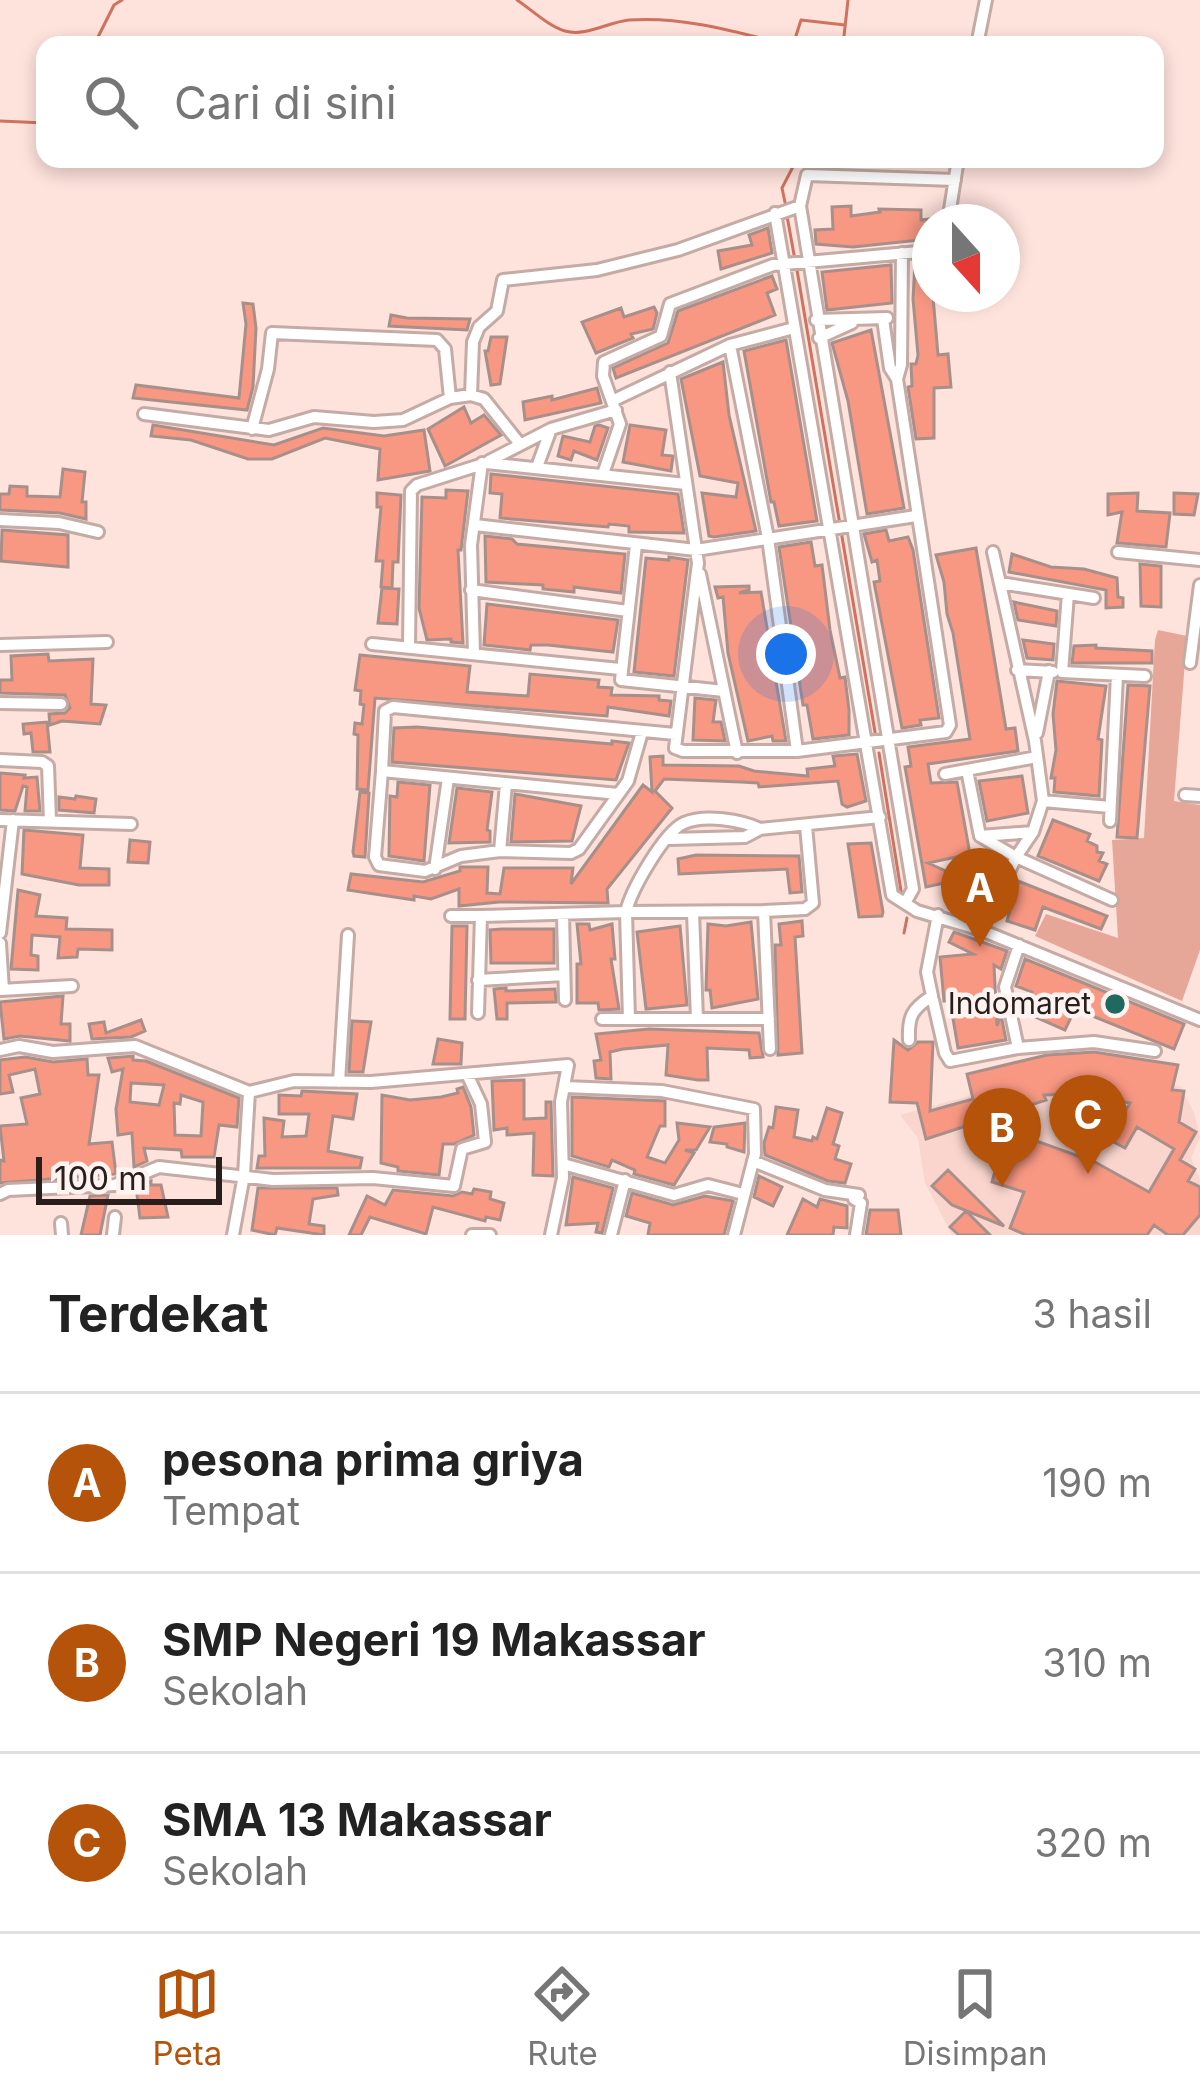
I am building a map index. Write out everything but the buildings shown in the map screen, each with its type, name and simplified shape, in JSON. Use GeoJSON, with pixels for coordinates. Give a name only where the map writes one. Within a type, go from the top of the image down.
{"type":"FeatureCollection","features":[{"type":"Feature","properties":{"kind":"street"},"geometry":{"type":"LineString","coordinates":[[979,36],[986,0]]}},
{"type":"Feature","properties":{"kind":"street"},"geometry":{"type":"LineString","coordinates":[[951,204],[957,168]]}},
{"type":"Feature","properties":{"kind":"street"},"geometry":{"type":"LineString","coordinates":[[905,903],[913,889],[800,206],[807,175],[955,180]]}},
{"type":"Feature","properties":{"kind":"street"},"geometry":{"type":"LineString","coordinates":[[471,395],[473,342],[479,327],[497,311],[502,280],[597,270],[678,250],[800,206]]}},
{"type":"Feature","properties":{"kind":"street"},"geometry":{"type":"LineString","coordinates":[[775,213],[892,895],[917,911],[981,930],[1200,1020]]}},
{"type":"Feature","properties":{"kind":"street"},"geometry":{"type":"LineString","coordinates":[[603,474],[620,429],[603,376],[604,362],[661,335],[668,305],[784,263],[912,252]]}},
{"type":"Feature","properties":{"kind":"street"},"geometry":{"type":"LineString","coordinates":[[697,556],[674,745],[683,751],[797,752],[946,732],[950,724],[897,379],[902,253]]}},
{"type":"Feature","properties":{"kind":"street"},"geometry":{"type":"LineString","coordinates":[[816,320],[855,322],[902,316]]}},
{"type":"Feature","properties":{"kind":"street"},"geometry":{"type":"LineString","coordinates":[[883,319],[890,368],[897,379]]}},
{"type":"Feature","properties":{"kind":"street"},"geometry":{"type":"LineString","coordinates":[[819,338],[855,322]]}},
{"type":"Feature","properties":{"kind":"street"},"geometry":{"type":"LineString","coordinates":[[409,646],[411,490],[614,406],[670,372],[730,345],[794,328]]}},
{"type":"Feature","properties":{"kind":"street"},"geometry":{"type":"LineString","coordinates":[[252,429],[272,333],[473,342]]}},
{"type":"Feature","properties":{"kind":"street"},"geometry":{"type":"LineString","coordinates":[[442,342],[450,398]]}},
{"type":"Feature","properties":{"kind":"street"},"geometry":{"type":"LineString","coordinates":[[730,345],[768,538],[797,752]]}},
{"type":"Feature","properties":{"kind":"street"},"geometry":{"type":"LineString","coordinates":[[670,372],[697,556],[737,753]]}},
{"type":"Feature","properties":{"kind":"street"},"geometry":{"type":"LineString","coordinates":[[144,415],[269,430],[314,417],[392,422],[450,398],[471,395],[484,399],[520,444]]}},
{"type":"Feature","properties":{"kind":"street"},"geometry":{"type":"LineString","coordinates":[[537,467],[551,430]]}},
{"type":"Feature","properties":{"kind":"street"},"geometry":{"type":"LineString","coordinates":[[484,463],[686,484]]}},
{"type":"Feature","properties":{"kind":"street"},"geometry":{"type":"LineString","coordinates":[[474,653],[471,590],[484,463]]}},
{"type":"Feature","properties":{"kind":"street"},"geometry":{"type":"LineString","coordinates":[[475,525],[697,556],[768,538],[916,516]]}},
{"type":"Feature","properties":{"kind":"street"},"geometry":{"type":"LineString","coordinates":[[0,520],[59,523],[98,532]]}},
{"type":"Feature","properties":{"kind":"street"},"geometry":{"type":"LineString","coordinates":[[636,545],[620,669],[623,682],[724,691]]}},
{"type":"Feature","properties":{"kind":"street"},"geometry":{"type":"LineString","coordinates":[[1118,551],[1200,560]]}},
{"type":"Feature","properties":{"kind":"street"},"geometry":{"type":"LineString","coordinates":[[981,930],[1033,832],[1042,801],[1035,740],[993,552]]}},
{"type":"Feature","properties":{"kind":"street"},"geometry":{"type":"LineString","coordinates":[[1000,583],[1094,598]]}},
{"type":"Feature","properties":{"kind":"street"},"geometry":{"type":"LineString","coordinates":[[1190,663],[1200,585]]}},
{"type":"Feature","properties":{"kind":"street"},"geometry":{"type":"LineString","coordinates":[[471,590],[628,611]]}},
{"type":"Feature","properties":{"kind":"street"},"geometry":{"type":"LineString","coordinates":[[1035,740],[1056,672],[1068,594]]}},
{"type":"Feature","properties":{"kind":"street"},"geometry":{"type":"LineString","coordinates":[[0,645],[107,642]]}},
{"type":"Feature","properties":{"kind":"street"},"geometry":{"type":"LineString","coordinates":[[372,644],[620,669]]}},
{"type":"Feature","properties":{"kind":"street"},"geometry":{"type":"LineString","coordinates":[[1017,670],[1145,676]]}},
{"type":"Feature","properties":{"kind":"street"},"geometry":{"type":"LineString","coordinates":[[1110,821],[1117,675]]}},
{"type":"Feature","properties":{"kind":"street"},"geometry":{"type":"LineString","coordinates":[[0,703],[62,704]]}},
{"type":"Feature","properties":{"kind":"street"},"geometry":{"type":"LineString","coordinates":[[642,732],[635,767],[574,853],[500,851],[461,856],[435,869],[376,862],[385,711],[390,707],[675,734]]}},
{"type":"Feature","properties":{"kind":"street"},"geometry":{"type":"LineString","coordinates":[[945,774],[1037,757]]}},
{"type":"Feature","properties":{"kind":"street"},"geometry":{"type":"LineString","coordinates":[[0,760],[48,766],[50,821]]}},
{"type":"Feature","properties":{"kind":"street"},"geometry":{"type":"LineString","coordinates":[[968,770],[980,836],[1112,900]]}},
{"type":"Feature","properties":{"kind":"street"},"geometry":{"type":"LineString","coordinates":[[382,771],[617,794]]}},
{"type":"Feature","properties":{"kind":"street"},"geometry":{"type":"LineString","coordinates":[[435,869],[448,778]]}},
{"type":"Feature","properties":{"kind":"street"},"geometry":{"type":"LineString","coordinates":[[500,851],[506,784]]}},
{"type":"Feature","properties":{"kind":"street"},"geometry":{"type":"LineString","coordinates":[[1185,795],[1200,796]]}},
{"type":"Feature","properties":{"kind":"street"},"geometry":{"type":"LineString","coordinates":[[1042,801],[1111,807]]}},
{"type":"Feature","properties":{"kind":"street"},"geometry":{"type":"LineString","coordinates":[[669,839],[745,837],[760,829],[880,817]]}},
{"type":"Feature","properties":{"kind":"street"},"geometry":{"type":"LineString","coordinates":[[0,932],[7,820],[131,824]]}},
{"type":"Feature","properties":{"kind":"street"},"geometry":{"type":"LineString","coordinates":[[629,1019],[626,912],[638,879],[679,825],[693,820],[742,821],[760,829]]}},
{"type":"Feature","properties":{"kind":"street"},"geometry":{"type":"LineString","coordinates":[[451,916],[805,909],[813,903],[806,826]]}},
{"type":"Feature","properties":{"kind":"street"},"geometry":{"type":"LineString","coordinates":[[980,836],[1033,832]]}},
{"type":"Feature","properties":{"kind":"street"},"geometry":{"type":"LineString","coordinates":[[764,911],[770,1049]]}},
{"type":"Feature","properties":{"kind":"street"},"geometry":{"type":"LineString","coordinates":[[693,912],[697,1019]]}},
{"type":"Feature","properties":{"kind":"street"},"geometry":{"type":"LineString","coordinates":[[563,914],[565,1000]]}},
{"type":"Feature","properties":{"kind":"street"},"geometry":{"type":"LineString","coordinates":[[908,1040],[908,1020],[914,1009],[932,996],[927,972],[938,915]]}},
{"type":"Feature","properties":{"kind":"street"},"geometry":{"type":"LineString","coordinates":[[478,1012],[481,916]]}},
{"type":"Feature","properties":{"kind":"street"},"geometry":{"type":"LineString","coordinates":[[339,1082],[349,935]]}},
{"type":"Feature","properties":{"kind":"street"},"geometry":{"type":"LineString","coordinates":[[0,943],[2,990],[72,986]]}},
{"type":"Feature","properties":{"kind":"street"},"geometry":{"type":"LineString","coordinates":[[1018,1048],[1005,987],[1019,945]]}},
{"type":"Feature","properties":{"kind":"street"},"geometry":{"type":"LineString","coordinates":[[478,980],[564,975]]}},
{"type":"Feature","properties":{"kind":"street"},"geometry":{"type":"LineString","coordinates":[[933,1000],[950,1061],[1018,1048],[1094,1042],[1155,1051]]}},
{"type":"Feature","properties":{"kind":"street"},"geometry":{"type":"LineString","coordinates":[[602,1019],[770,1019]]}},
{"type":"Feature","properties":{"kind":"street"},"geometry":{"type":"LineString","coordinates":[[0,1050],[20,1046],[53,1052],[132,1046],[250,1092],[282,1083],[565,1064],[563,1164],[551,1235]]}},
{"type":"Feature","properties":{"kind":"street"},"geometry":{"type":"LineString","coordinates":[[0,1194],[115,1185],[159,1167],[273,1180],[373,1178],[454,1186],[462,1149],[485,1142],[481,1104],[467,1074]]}},
{"type":"Feature","properties":{"kind":"street"},"geometry":{"type":"LineString","coordinates":[[565,1087],[662,1091],[750,1106],[757,1118],[753,1161],[734,1235]]}},
{"type":"Feature","properties":{"kind":"street"},"geometry":{"type":"LineString","coordinates":[[233,1235],[244,1175],[250,1092]]}},
{"type":"Feature","properties":{"kind":"street"},"geometry":{"type":"LineString","coordinates":[[753,1161],[825,1190],[859,1195]]}},
{"type":"Feature","properties":{"kind":"street"},"geometry":{"type":"LineString","coordinates":[[563,1164],[674,1195],[716,1185],[743,1194]]}},
{"type":"Feature","properties":{"kind":"street"},"geometry":{"type":"LineString","coordinates":[[611,1235],[625,1180]]}},
{"type":"Feature","properties":{"kind":"street"},"geometry":{"type":"LineString","coordinates":[[838,1198],[860,1201],[856,1235]]}},
{"type":"Feature","properties":{"kind":"street"},"geometry":{"type":"LineString","coordinates":[[113,1235],[115,1216]]}},
{"type":"Feature","properties":{"kind":"street"},"geometry":{"type":"LineString","coordinates":[[472,1235],[490,1235]]}},
{"type":"Feature","properties":{"kind":"shaded area"},"geometry":{"type":"Polygon","coordinates":[[[1158,630],[1187,636],[1174,801],[1200,805],[1200,950],[1182,1001],[1035,936],[1046,914],[1118,938],[1112,840],[1144,838],[1158,630]]]}},
{"type":"Feature","properties":{"kind":"shaded area"},"geometry":{"type":"Polygon","coordinates":[[[1091,1074],[1180,1086],[1200,1137],[1191,1158],[1200,1180],[1200,1235],[952,1235],[925,1183],[918,1138],[900,1115],[1039,1077],[1091,1074]]]}},
{"type":"Feature","properties":{"kind":"waterway"},"geometry":{"type":"LineString","coordinates":[[98,36],[114,5],[122,0]]}},
{"type":"Feature","properties":{"kind":"waterway"},"geometry":{"type":"LineString","coordinates":[[517,0],[565,31],[589,31],[629,20],[669,20],[751,36]]}},
{"type":"Feature","properties":{"kind":"waterway"},"geometry":{"type":"LineString","coordinates":[[844,36],[848,0]]}},
{"type":"Feature","properties":{"kind":"waterway"},"geometry":{"type":"LineString","coordinates":[[796,36],[801,20],[845,25]]}},
{"type":"Feature","properties":{"kind":"waterway"},"geometry":{"type":"LineString","coordinates":[[0,121],[36,123]]}},
{"type":"Feature","properties":{"kind":"waterway"},"geometry":{"type":"LineString","coordinates":[[786,207],[782,188],[792,168]]}},
{"type":"Feature","properties":{"kind":"waterway"},"geometry":{"type":"LineString","coordinates":[[787,216],[795,260]]}},
{"type":"Feature","properties":{"kind":"waterway"},"geometry":{"type":"LineString","coordinates":[[797,270],[876,738]]}},
{"type":"Feature","properties":{"kind":"waterway"},"geometry":{"type":"LineString","coordinates":[[879,753],[902,897]]}},
{"type":"Feature","properties":{"kind":"waterway"},"geometry":{"type":"LineString","coordinates":[[904,933],[907,918]]}},
{"type":"Feature","properties":{"kind":"place","name":"pesona prima griya"},"geometry":{"type":"Point","coordinates":[980,947]}},
{"type":"Feature","properties":{"kind":"place","name":"Indomaret"},"geometry":{"type":"Point","coordinates":[1115,1004]}},
{"type":"Feature","properties":{"kind":"place","name":"SMA 13 Makassar"},"geometry":{"type":"Point","coordinates":[1088,1174]}},
{"type":"Feature","properties":{"kind":"place","name":"SMP Negeri 19 Makassar"},"geometry":{"type":"Point","coordinates":[1002,1187]}}]}
